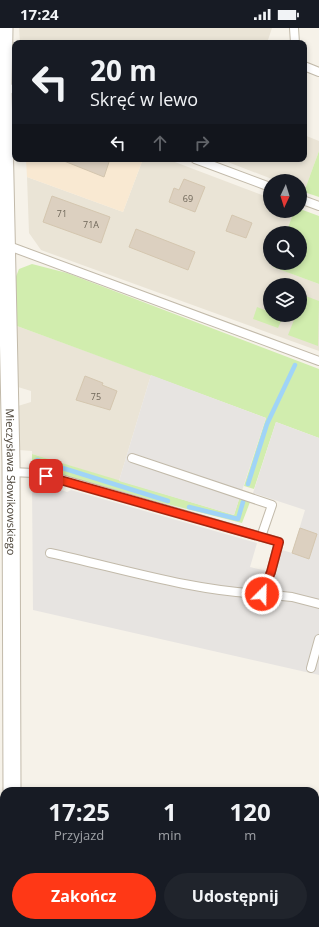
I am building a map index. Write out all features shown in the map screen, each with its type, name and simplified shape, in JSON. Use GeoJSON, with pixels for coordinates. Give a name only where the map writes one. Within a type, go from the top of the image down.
{"type":"FeatureCollection","features":[{"type":"Feature","properties":{"kind":"street","name":"Mieczysława Słowikowskiego"},"geometry":{"type":"LineString","coordinates":[[4,28],[9,88],[3,228],[6,245],[7,466],[12,787]]}},
{"type":"Feature","properties":{"kind":"lane"},"geometry":{"type":"LineString","coordinates":[[294,28],[295,40]]}},
{"type":"Feature","properties":{"kind":"lane"},"geometry":{"type":"LineString","coordinates":[[307,67],[319,72]]}},
{"type":"Feature","properties":{"kind":"lane"},"geometry":{"type":"LineString","coordinates":[[203,162],[263,185]]}},
{"type":"Feature","properties":{"kind":"lane"},"geometry":{"type":"LineString","coordinates":[[307,202],[319,206]]}},
{"type":"Feature","properties":{"kind":"lane"},"geometry":{"type":"LineString","coordinates":[[6,245],[319,361]]}},
{"type":"Feature","properties":{"kind":"lane"},"geometry":{"type":"LineString","coordinates":[[132,458],[272,505],[261,537]]}},
{"type":"Feature","properties":{"kind":"lane"},"geometry":{"type":"LineString","coordinates":[[7,466],[34,474],[58,478],[279,542],[271,572],[262,594]]}},
{"type":"Feature","properties":{"kind":"lane"},"geometry":{"type":"LineString","coordinates":[[50,553],[154,577],[224,590],[292,597],[319,604]]}},
{"type":"Feature","properties":{"kind":"lane"},"geometry":{"type":"LineString","coordinates":[[311,668],[319,639]]}},
{"type":"Feature","properties":{"kind":"shaded area"},"geometry":{"type":"Polygon","coordinates":[[[19,28],[272,28],[268,40],[20,40],[19,28]]]}},
{"type":"Feature","properties":{"kind":"shaded area"},"geometry":{"type":"Polygon","coordinates":[[[307,136],[319,141],[319,151],[307,184],[307,174],[263,174],[263,176],[228,162],[307,162],[307,136]]]}},
{"type":"Feature","properties":{"kind":"shaded area"},"geometry":{"type":"Polygon","coordinates":[[[26,162],[142,162],[123,212],[27,177],[26,162]]]}},
{"type":"Feature","properties":{"kind":"shaded area"},"geometry":{"type":"Polygon","coordinates":[[[142,162],[175,162],[263,195],[263,218],[291,218],[289,226],[263,226],[263,270],[282,270],[303,278],[263,278],[263,322],[307,322],[307,279],[319,284],[319,351],[41,250],[29,233],[27,177],[123,212],[142,162]]]}},
{"type":"Feature","properties":{"kind":"shaded area"},"geometry":{"type":"Polygon","coordinates":[[[17,326],[151,375],[119,481],[32,454],[32,451],[19,450],[18,406],[31,402],[31,391],[18,387],[17,326]]]}},
{"type":"Feature","properties":{"kind":"shaded area"},"geometry":{"type":"Polygon","coordinates":[[[151,375],[266,418],[234,515],[119,481],[151,375]]]}},
{"type":"Feature","properties":{"kind":"shaded area"},"geometry":{"type":"Polygon","coordinates":[[[276,422],[319,438],[319,675],[33,610],[32,481],[67,492],[71,490],[257,543],[250,567],[276,573],[282,550],[292,553],[305,510],[253,493],[276,422]]]}},
{"type":"Feature","properties":{"kind":"green space"},"geometry":{"type":"Polygon","coordinates":[[[319,151],[319,197],[307,193],[307,184],[319,151]]]}},
{"type":"Feature","properties":{"kind":"green space"},"geometry":{"type":"Polygon","coordinates":[[[307,212],[319,216],[319,284],[307,280],[307,278],[303,278],[281,270],[307,270],[307,226],[289,226],[291,218],[307,218],[307,212]]]}},
{"type":"Feature","properties":{"kind":"green space"},"geometry":{"type":"Polygon","coordinates":[[[32,264],[67,273],[319,369],[319,438],[276,422],[254,489],[244,486],[266,418],[17,326],[15,279],[19,269],[32,264]]]}},
{"type":"Feature","properties":{"kind":"green space"},"geometry":{"type":"Polygon","coordinates":[[[307,296],[319,301],[318,346],[288,335],[293,322],[307,322],[307,296]]]}},
{"type":"Feature","properties":{"kind":"green space"},"geometry":{"type":"Polygon","coordinates":[[[257,307],[263,309],[263,322],[281,322],[278,328],[253,319],[257,307]]]}},
{"type":"Feature","properties":{"kind":"green space"},"geometry":{"type":"Polygon","coordinates":[[[32,454],[234,515],[239,499],[250,502],[242,523],[163,503],[32,466],[32,454]]]}},
{"type":"Feature","properties":{"kind":"building"},"geometry":{"type":"Polygon","coordinates":[[[66,162],[109,162],[104,177],[66,162]]]}},
{"type":"Feature","properties":{"kind":"building"},"geometry":{"type":"Polygon","coordinates":[[[184,179],[205,187],[195,212],[169,202],[174,188],[179,190],[184,179]]]}},
{"type":"Feature","properties":{"kind":"building"},"geometry":{"type":"Polygon","coordinates":[[[52,196],[110,217],[101,243],[43,222],[52,196]]]}},
{"type":"Feature","properties":{"kind":"building"},"geometry":{"type":"Polygon","coordinates":[[[232,215],[252,223],[246,238],[226,231],[232,215]]]}},
{"type":"Feature","properties":{"kind":"building"},"geometry":{"type":"Polygon","coordinates":[[[136,229],[195,252],[188,270],[129,247],[136,229]]]}},
{"type":"Feature","properties":{"kind":"building"},"geometry":{"type":"Polygon","coordinates":[[[85,376],[103,383],[102,385],[117,391],[110,410],[76,400],[85,376]]]}},
{"type":"Feature","properties":{"kind":"building"},"geometry":{"type":"Polygon","coordinates":[[[300,528],[317,534],[309,559],[292,553],[300,528]]]}},
{"type":"Feature","properties":{"kind":"waterway"},"geometry":{"type":"LineString","coordinates":[[248,484],[267,424],[295,365]]}},
{"type":"Feature","properties":{"kind":"waterway"},"geometry":{"type":"LineString","coordinates":[[37,460],[168,501]]}},
{"type":"Feature","properties":{"kind":"waterway"},"geometry":{"type":"LineString","coordinates":[[189,507],[238,519],[243,502]]}},
{"type":"Feature","properties":{"kind":"route"},"geometry":{"type":"LineString","coordinates":[[46,476],[58,478],[233,530],[279,542],[271,572],[262,594]]}}]}
